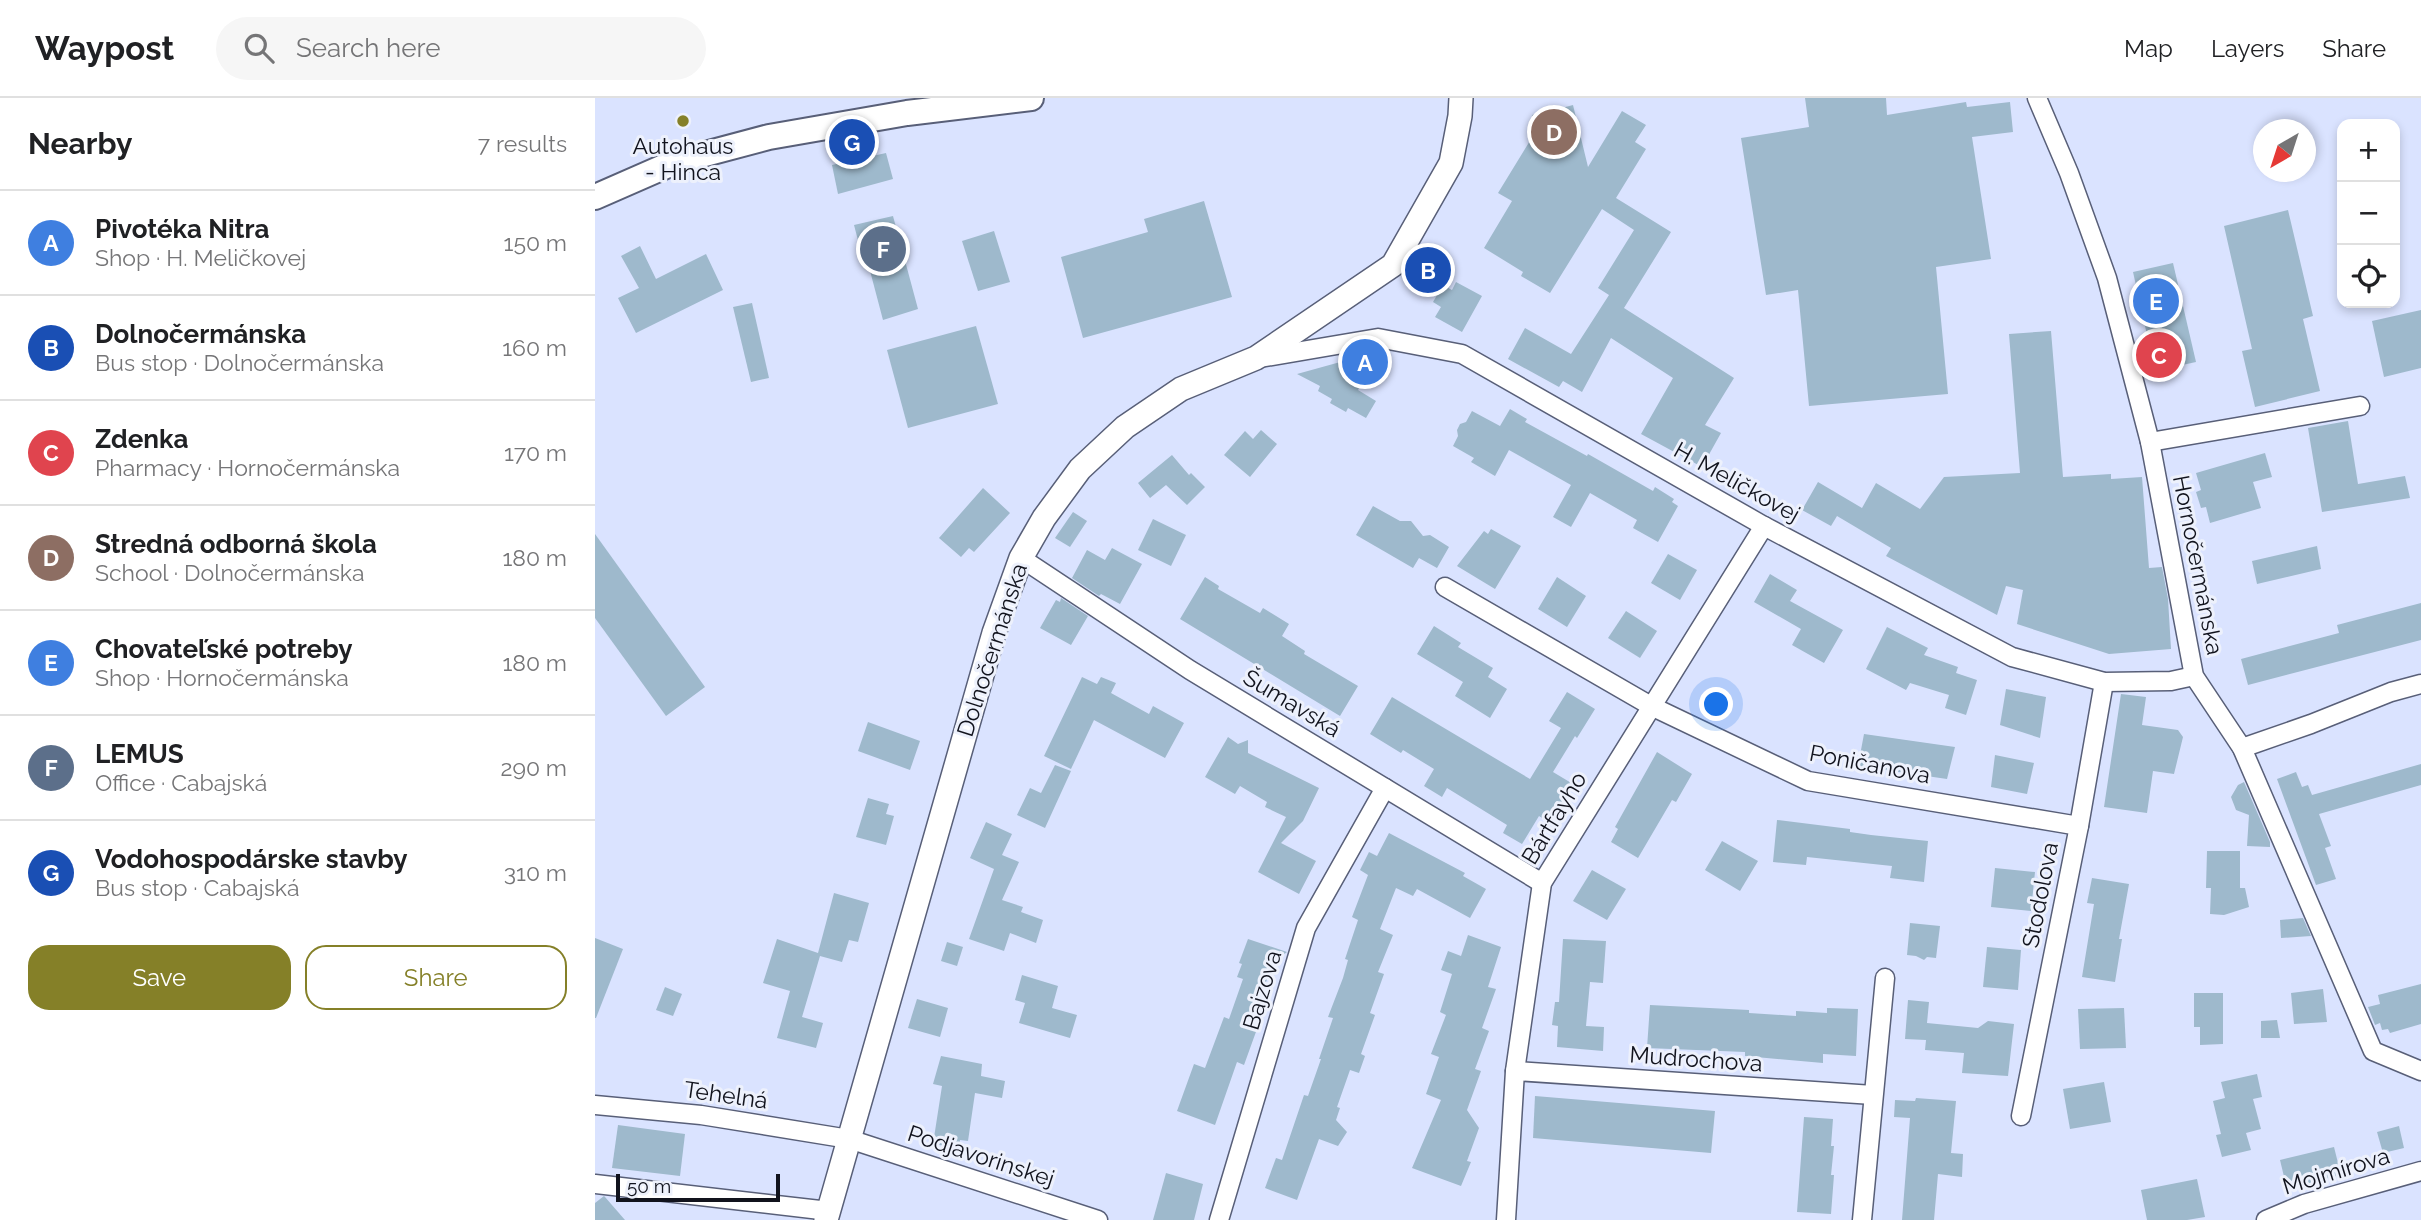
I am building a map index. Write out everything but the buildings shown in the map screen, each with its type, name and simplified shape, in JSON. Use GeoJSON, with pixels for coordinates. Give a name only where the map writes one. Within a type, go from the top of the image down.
{"type":"FeatureCollection","features":[{"type":"Feature","properties":{"kind":"main road"},"geometry":{"type":"LineString","coordinates":[[595,197],[675,162],[769,137],[907,113],[1031,98]]}},
{"type":"Feature","properties":{"kind":"street","name":"Dolnočermánska"},"geometry":{"type":"LineString","coordinates":[[827,1216],[993,638],[1021,558],[1044,517],[1080,469],[1125,427],[1181,389],[1256,358],[1393,265],[1451,163],[1461,98]]}},
{"type":"Feature","properties":{"kind":"street","name":"Hornočermánska"},"geometry":{"type":"LineString","coordinates":[[2037,98],[2069,173],[2106,278],[2150,442],[2194,676],[2242,748],[2373,1051],[2421,1071]]}},
{"type":"Feature","properties":{"kind":"street","name":"H. Meličkovej"},"geometry":{"type":"LineString","coordinates":[[1256,358],[1378,338],[1462,354],[1763,526],[2013,657],[2104,682],[2171,681],[2194,676]]}},
{"type":"Feature","properties":{"kind":"street"},"geometry":{"type":"LineString","coordinates":[[2150,442],[2360,406]]}},
{"type":"Feature","properties":{"kind":"street","name":"Bártfayho"},"geometry":{"type":"LineString","coordinates":[[1506,1220],[1515,1071],[1542,883],[1763,526]]}},
{"type":"Feature","properties":{"kind":"street","name":"Šumavská"},"geometry":{"type":"LineString","coordinates":[[1021,558],[1190,670],[1542,883]]}},
{"type":"Feature","properties":{"kind":"street","name":"Poničanova"},"geometry":{"type":"LineString","coordinates":[[1445,587],[1651,706],[1808,781],[2079,827]]}},
{"type":"Feature","properties":{"kind":"street","name":"Stodolova"},"geometry":{"type":"LineString","coordinates":[[2021,1116],[2079,827],[2104,682]]}},
{"type":"Feature","properties":{"kind":"street"},"geometry":{"type":"LineString","coordinates":[[2242,748],[2391,692],[2421,684]]}},
{"type":"Feature","properties":{"kind":"street","name":"Bajzova"},"geometry":{"type":"LineString","coordinates":[[1219,1220],[1306,928],[1385,788]]}},
{"type":"Feature","properties":{"kind":"street"},"geometry":{"type":"LineString","coordinates":[[1862,1220],[1885,978]]}},
{"type":"Feature","properties":{"kind":"street","name":"Mudrochova"},"geometry":{"type":"LineString","coordinates":[[1515,1071],[1873,1096]]}},
{"type":"Feature","properties":{"kind":"street","name":"Tehelná"},"geometry":{"type":"LineString","coordinates":[[595,1105],[701,1115],[849,1139]]}},
{"type":"Feature","properties":{"kind":"street","name":"Podjavorinskej"},"geometry":{"type":"LineString","coordinates":[[849,1139],[1098,1220]]}},
{"type":"Feature","properties":{"kind":"street","name":"Mojmírova"},"geometry":{"type":"LineString","coordinates":[[2266,1220],[2304,1204],[2421,1171]]}},
{"type":"Feature","properties":{"kind":"street"},"geometry":{"type":"LineString","coordinates":[[595,1184],[827,1216]]}},
{"type":"Feature","properties":{"kind":"place","name":"Autohaus - Hinca"},"geometry":{"type":"Point","coordinates":[683,121]}},
{"type":"Feature","properties":{"kind":"place","name":"Stredná odborná škola"},"geometry":{"type":"Point","coordinates":[1554,132]}},
{"type":"Feature","properties":{"kind":"place","name":"Vodohospodárske stavby"},"geometry":{"type":"Point","coordinates":[852,142]}},
{"type":"Feature","properties":{"kind":"place","name":"LEMUS"},"geometry":{"type":"Point","coordinates":[883,249]}},
{"type":"Feature","properties":{"kind":"place","name":"Dolnočermánska"},"geometry":{"type":"Point","coordinates":[1428,270]}},
{"type":"Feature","properties":{"kind":"place","name":"Chovateľské potreby"},"geometry":{"type":"Point","coordinates":[2156,301]}},
{"type":"Feature","properties":{"kind":"place","name":"Zdenka"},"geometry":{"type":"Point","coordinates":[2159,355]}},
{"type":"Feature","properties":{"kind":"place","name":"Pivotéka Nitra"},"geometry":{"type":"Point","coordinates":[1365,362]}}]}
